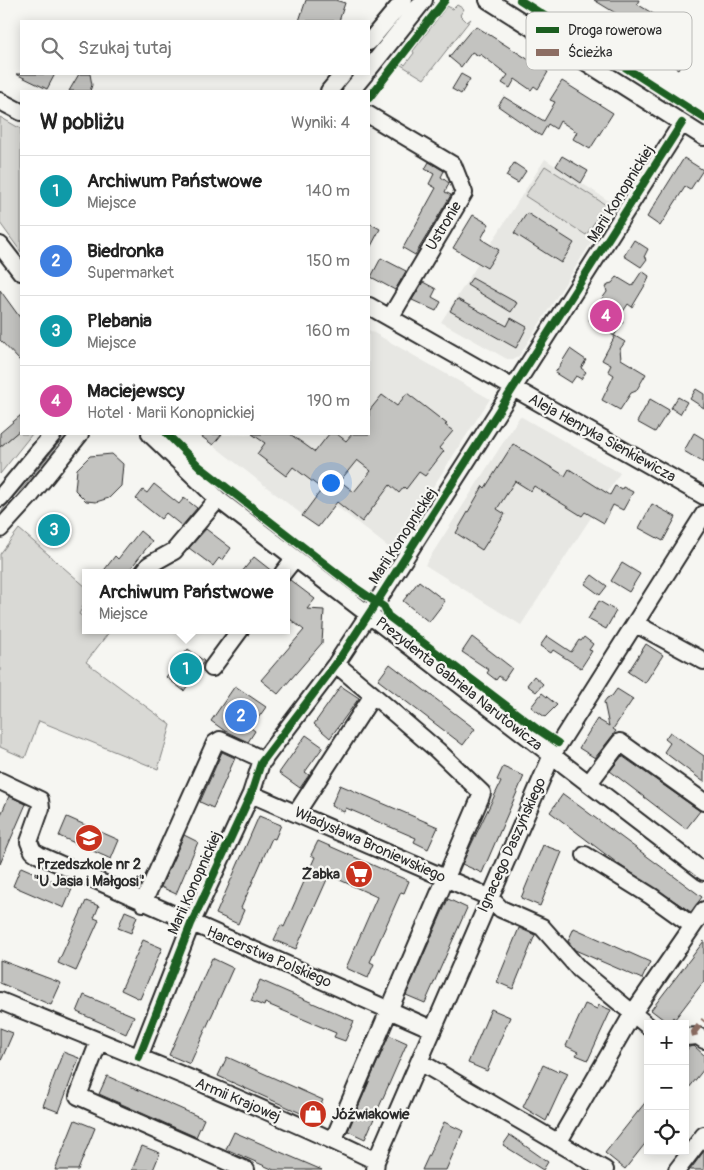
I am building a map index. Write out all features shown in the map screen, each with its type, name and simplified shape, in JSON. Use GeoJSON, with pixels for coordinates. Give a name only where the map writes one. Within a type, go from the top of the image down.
{"type":"FeatureCollection","features":[{"type":"Feature","properties":{"kind":"street"},"geometry":{"type":"LineString","coordinates":[[370,41],[404,0]]}},
{"type":"Feature","properties":{"kind":"street"},"geometry":{"type":"LineString","coordinates":[[370,68],[424,0]]}},
{"type":"Feature","properties":{"kind":"street"},"geometry":{"type":"LineString","coordinates":[[488,0],[526,24]]}},
{"type":"Feature","properties":{"kind":"street"},"geometry":{"type":"LineString","coordinates":[[598,70],[704,137]]}},
{"type":"Feature","properties":{"kind":"street"},"geometry":{"type":"LineString","coordinates":[[329,90],[342,75]]}},
{"type":"Feature","properties":{"kind":"street"},"geometry":{"type":"LineString","coordinates":[[352,90],[364,75]]}},
{"type":"Feature","properties":{"kind":"street"},"geometry":{"type":"LineString","coordinates":[[0,100],[20,111]]}},
{"type":"Feature","properties":{"kind":"street","name":"Ustronie"},"geometry":{"type":"LineString","coordinates":[[370,117],[453,165],[464,193],[390,318]]}},
{"type":"Feature","properties":{"kind":"street","name":"Marii Konopnickiej"},"geometry":{"type":"LineString","coordinates":[[139,1057],[191,924],[251,794],[264,760],[336,664],[682,123]]}},
{"type":"Feature","properties":{"kind":"street"},"geometry":{"type":"LineString","coordinates":[[0,245],[20,271]]}},
{"type":"Feature","properties":{"kind":"street","name":"Aleja Henryka Sienkiewicza"},"geometry":{"type":"LineString","coordinates":[[370,307],[704,496]]}},
{"type":"Feature","properties":{"kind":"street"},"geometry":{"type":"LineString","coordinates":[[0,498],[52,435]]}},
{"type":"Feature","properties":{"kind":"street"},"geometry":{"type":"LineString","coordinates":[[0,529],[31,495],[79,435]]}},
{"type":"Feature","properties":{"kind":"street","name":"Prezydenta Gabriela Narutowicza"},"geometry":{"type":"LineString","coordinates":[[151,435],[218,500],[704,872]]}},
{"type":"Feature","properties":{"kind":"street"},"geometry":{"type":"LineString","coordinates":[[146,569],[174,551],[218,500]]}},
{"type":"Feature","properties":{"kind":"street","name":"Ignacego Daszyńskiego"},"geometry":{"type":"LineString","coordinates":[[375,1166],[420,1062],[432,1029],[552,755],[704,514]]}},
{"type":"Feature","properties":{"kind":"street"},"geometry":{"type":"LineString","coordinates":[[286,569],[294,559]]}},
{"type":"Feature","properties":{"kind":"street"},"geometry":{"type":"LineString","coordinates":[[636,624],[704,661]]}},
{"type":"Feature","properties":{"kind":"street"},"geometry":{"type":"LineString","coordinates":[[212,668],[237,634]]}},
{"type":"Feature","properties":{"kind":"street"},"geometry":{"type":"LineString","coordinates":[[333,1141],[391,1010],[482,793],[437,750],[336,664]]}},
{"type":"Feature","properties":{"kind":"street"},"geometry":{"type":"LineString","coordinates":[[297,812],[373,695]]}},
{"type":"Feature","properties":{"kind":"street"},"geometry":{"type":"LineString","coordinates":[[143,903],[215,743],[220,740],[264,760]]}},
{"type":"Feature","properties":{"kind":"street"},"geometry":{"type":"LineString","coordinates":[[589,783],[620,742],[701,802],[704,802]]}},
{"type":"Feature","properties":{"kind":"street","name":"Harcerstwa Polskiego"},"geometry":{"type":"LineString","coordinates":[[0,780],[40,800],[41,808],[29,842],[36,854],[143,903],[432,1029]]}},
{"type":"Feature","properties":{"kind":"street","name":"Władysława Broniewskiego"},"geometry":{"type":"LineString","coordinates":[[251,794],[297,812],[489,897],[501,909],[542,927],[579,969],[644,1023]]}},
{"type":"Feature","properties":{"kind":"street"},"geometry":{"type":"LineString","coordinates":[[585,855],[651,896],[693,926]]}},
{"type":"Feature","properties":{"kind":"street"},"geometry":{"type":"LineString","coordinates":[[558,1143],[633,1013],[704,910]]}},
{"type":"Feature","properties":{"kind":"street","name":"Armii Krajowej"},"geometry":{"type":"LineString","coordinates":[[0,1001],[139,1057],[333,1141],[375,1166]]}},
{"type":"Feature","properties":{"kind":"street"},"geometry":{"type":"LineString","coordinates":[[689,1037],[698,1036],[704,1040]]}},
{"type":"Feature","properties":{"kind":"street"},"geometry":{"type":"LineString","coordinates":[[99,1041],[78,1096],[246,1170]]}},
{"type":"Feature","properties":{"kind":"street"},"geometry":{"type":"LineString","coordinates":[[420,1062],[605,1170]]}},
{"type":"Feature","properties":{"kind":"street"},"geometry":{"type":"LineString","coordinates":[[677,1170],[704,1135]]}},
{"type":"Feature","properties":{"kind":"shaded area"},"geometry":{"type":"Polygon","coordinates":[[[457,5],[464,9],[460,15],[467,22],[471,19],[424,79],[401,65],[403,63],[405,65],[414,53],[413,51],[447,6],[453,9],[457,5]]]}},
{"type":"Feature","properties":{"kind":"shaded area"},"geometry":{"type":"Polygon","coordinates":[[[0,117],[20,128],[20,251],[0,223],[0,117]]]}},
{"type":"Feature","properties":{"kind":"shaded area"},"geometry":{"type":"Polygon","coordinates":[[[545,159],[615,205],[519,356],[514,359],[507,359],[441,322],[545,159]]]}},
{"type":"Feature","properties":{"kind":"shaded area"},"geometry":{"type":"Polygon","coordinates":[[[545,166],[606,205],[586,235],[525,196],[545,166]]]}},
{"type":"Feature","properties":{"kind":"shaded area"},"geometry":{"type":"Polygon","coordinates":[[[370,331],[490,399],[392,550],[335,505],[318,527],[200,435],[370,435],[370,331]]]}},
{"type":"Feature","properties":{"kind":"shaded area"},"geometry":{"type":"Polygon","coordinates":[[[520,416],[620,473],[521,625],[425,565],[520,416]]]}},
{"type":"Feature","properties":{"kind":"shaded area"},"geometry":{"type":"Polygon","coordinates":[[[20,430],[20,435],[31,435],[0,474],[0,447],[20,430]]]}},
{"type":"Feature","properties":{"kind":"shaded area"},"geometry":{"type":"Polygon","coordinates":[[[59,435],[65,435],[0,520],[0,514],[21,483],[59,435]]]}},
{"type":"Feature","properties":{"kind":"shaded area"},"geometry":{"type":"Polygon","coordinates":[[[19,529],[82,584],[82,608],[79,614],[82,616],[82,634],[108,634],[86,662],[171,725],[158,769],[39,721],[25,758],[0,747],[0,554],[19,529]]]}},
{"type":"Feature","properties":{"kind":"building"},"geometry":{"type":"Polygon","coordinates":[[[306,0],[335,0],[345,3],[339,20],[299,20],[306,0]]]}},
{"type":"Feature","properties":{"kind":"building"},"geometry":{"type":"Polygon","coordinates":[[[594,0],[639,0],[637,4],[650,12],[614,12],[594,0]]]}},
{"type":"Feature","properties":{"kind":"building"},"geometry":{"type":"Polygon","coordinates":[[[477,27],[526,58],[526,70],[545,70],[548,72],[538,89],[534,86],[531,90],[515,79],[510,88],[502,83],[508,75],[480,54],[479,56],[472,52],[461,67],[449,57],[472,29],[477,27]]]}},
{"type":"Feature","properties":{"kind":"building"},"geometry":{"type":"Polygon","coordinates":[[[16,74],[54,75],[47,89],[16,74]]]}},
{"type":"Feature","properties":{"kind":"building"},"geometry":{"type":"Polygon","coordinates":[[[461,74],[470,79],[461,94],[452,89],[461,74]]]}},
{"type":"Feature","properties":{"kind":"building"},"geometry":{"type":"Polygon","coordinates":[[[78,75],[90,75],[92,85],[90,90],[70,90],[78,75]]]}},
{"type":"Feature","properties":{"kind":"building"},"geometry":{"type":"Polygon","coordinates":[[[562,81],[613,113],[590,149],[573,139],[577,132],[560,121],[556,129],[548,124],[541,136],[498,106],[504,97],[544,121],[555,102],[550,100],[562,81]]]}},
{"type":"Feature","properties":{"kind":"building"},"geometry":{"type":"Polygon","coordinates":[[[562,156],[588,171],[581,183],[556,166],[562,156]]]}},
{"type":"Feature","properties":{"kind":"building"},"geometry":{"type":"Polygon","coordinates":[[[684,158],[703,170],[690,190],[685,187],[660,226],[647,217],[684,158]]]}},
{"type":"Feature","properties":{"kind":"building"},"geometry":{"type":"Polygon","coordinates":[[[429,162],[444,171],[441,177],[449,183],[445,192],[451,195],[415,255],[403,248],[436,188],[429,184],[434,174],[425,169],[429,162]]]}},
{"type":"Feature","properties":{"kind":"building"},"geometry":{"type":"Polygon","coordinates":[[[514,163],[526,171],[518,183],[506,176],[514,163]]]}},
{"type":"Feature","properties":{"kind":"building"},"geometry":{"type":"Polygon","coordinates":[[[527,213],[574,243],[561,263],[514,233],[527,213]]]}},
{"type":"Feature","properties":{"kind":"building"},"geometry":{"type":"Polygon","coordinates":[[[473,215],[489,224],[481,239],[499,250],[487,268],[453,248],[473,215]]]}},
{"type":"Feature","properties":{"kind":"building"},"geometry":{"type":"Polygon","coordinates":[[[370,224],[380,229],[370,248],[370,224]]]}},
{"type":"Feature","properties":{"kind":"building"},"geometry":{"type":"Polygon","coordinates":[[[634,240],[648,249],[644,257],[647,259],[641,267],[624,256],[634,240]]]}},
{"type":"Feature","properties":{"kind":"building"},"geometry":{"type":"Polygon","coordinates":[[[381,258],[406,271],[395,290],[371,277],[381,258]]]}},
{"type":"Feature","properties":{"kind":"building"},"geometry":{"type":"Polygon","coordinates":[[[642,271],[649,276],[647,282],[632,307],[628,304],[618,319],[623,322],[614,336],[589,320],[595,305],[598,304],[607,292],[608,284],[612,283],[617,277],[632,286],[642,271]]]}},
{"type":"Feature","properties":{"kind":"building"},"geometry":{"type":"Polygon","coordinates":[[[472,278],[517,303],[511,312],[467,285],[472,278]]]}},
{"type":"Feature","properties":{"kind":"building"},"geometry":{"type":"Polygon","coordinates":[[[423,282],[436,289],[432,297],[441,302],[436,311],[412,300],[423,282]]]}},
{"type":"Feature","properties":{"kind":"building"},"geometry":{"type":"Polygon","coordinates":[[[0,290],[20,318],[20,361],[0,340],[0,290]]]}},
{"type":"Feature","properties":{"kind":"building"},"geometry":{"type":"Polygon","coordinates":[[[457,299],[507,326],[511,318],[527,327],[516,348],[450,311],[457,299]]]}},
{"type":"Feature","properties":{"kind":"building"},"geometry":{"type":"Polygon","coordinates":[[[615,336],[625,342],[620,349],[621,359],[646,374],[636,391],[631,393],[620,410],[602,400],[614,375],[608,371],[611,365],[602,360],[615,336]]]}},
{"type":"Feature","properties":{"kind":"building"},"geometry":{"type":"Polygon","coordinates":[[[570,349],[586,360],[581,368],[586,372],[581,379],[576,376],[571,383],[555,373],[570,349]]]}},
{"type":"Feature","properties":{"kind":"building"},"geometry":{"type":"Polygon","coordinates":[[[696,389],[704,394],[704,408],[690,399],[696,389]]]}},
{"type":"Feature","properties":{"kind":"building"},"geometry":{"type":"Polygon","coordinates":[[[407,393],[447,424],[445,425],[453,431],[439,448],[444,451],[425,476],[419,472],[406,489],[404,487],[399,493],[390,485],[362,522],[337,502],[318,527],[302,516],[322,489],[293,467],[286,476],[257,454],[265,443],[253,435],[291,435],[315,452],[328,435],[338,435],[346,441],[351,435],[370,435],[370,410],[382,395],[397,406],[407,393]],[[357,460],[340,481],[354,492],[371,471],[357,460]]]}},
{"type":"Feature","properties":{"kind":"building"},"geometry":{"type":"Polygon","coordinates":[[[678,397],[687,402],[680,414],[671,408],[678,397]]]}},
{"type":"Feature","properties":{"kind":"building"},"geometry":{"type":"Polygon","coordinates":[[[650,399],[669,410],[655,432],[637,422],[650,399]]]}},
{"type":"Feature","properties":{"kind":"building"},"geometry":{"type":"Polygon","coordinates":[[[20,416],[20,430],[0,447],[0,433],[20,416]]]}},
{"type":"Feature","properties":{"kind":"building"},"geometry":{"type":"Polygon","coordinates":[[[694,433],[704,439],[704,463],[684,451],[694,433]]]}},
{"type":"Feature","properties":{"kind":"building"},"geometry":{"type":"Polygon","coordinates":[[[199,435],[221,435],[213,445],[199,435]]]}},
{"type":"Feature","properties":{"kind":"building"},"geometry":{"type":"Polygon","coordinates":[[[513,444],[565,476],[569,469],[610,495],[615,486],[622,489],[623,487],[633,492],[623,510],[613,505],[604,523],[585,512],[582,516],[534,486],[531,491],[515,481],[497,509],[505,514],[482,550],[456,533],[483,486],[485,488],[513,444]]]}},
{"type":"Feature","properties":{"kind":"building"},"geometry":{"type":"Polygon","coordinates":[[[112,454],[123,464],[121,486],[109,498],[96,502],[86,501],[75,490],[77,469],[90,456],[112,454]]]}},
{"type":"Feature","properties":{"kind":"building"},"geometry":{"type":"Polygon","coordinates":[[[154,484],[179,504],[184,498],[197,508],[182,526],[166,513],[161,519],[136,499],[143,490],[147,493],[154,484]]]}},
{"type":"Feature","properties":{"kind":"building"},"geometry":{"type":"Polygon","coordinates":[[[652,504],[676,517],[663,541],[639,528],[652,504]]]}},
{"type":"Feature","properties":{"kind":"building"},"geometry":{"type":"Polygon","coordinates":[[[53,520],[58,525],[61,521],[68,528],[53,545],[40,532],[53,520]]]}},
{"type":"Feature","properties":{"kind":"building"},"geometry":{"type":"Polygon","coordinates":[[[206,529],[231,548],[222,561],[219,558],[213,566],[189,548],[206,529]]]}},
{"type":"Feature","properties":{"kind":"building"},"geometry":{"type":"Polygon","coordinates":[[[140,531],[152,541],[130,569],[105,569],[115,556],[118,559],[140,531]]]}},
{"type":"Feature","properties":{"kind":"building"},"geometry":{"type":"Polygon","coordinates":[[[254,557],[269,569],[244,569],[254,557]]]}},
{"type":"Feature","properties":{"kind":"building"},"geometry":{"type":"Polygon","coordinates":[[[622,563],[640,574],[629,592],[611,581],[622,563]]]}},
{"type":"Feature","properties":{"kind":"building"},"geometry":{"type":"Polygon","coordinates":[[[592,575],[607,586],[600,595],[585,584],[592,575]]]}},
{"type":"Feature","properties":{"kind":"building"},"geometry":{"type":"Polygon","coordinates":[[[290,580],[315,599],[307,609],[324,610],[322,643],[278,694],[261,680],[304,630],[290,619],[290,580]]]}},
{"type":"Feature","properties":{"kind":"building"},"geometry":{"type":"Polygon","coordinates":[[[419,581],[445,601],[429,622],[403,601],[419,581]]]}},
{"type":"Feature","properties":{"kind":"building"},"geometry":{"type":"Polygon","coordinates":[[[599,601],[616,611],[606,629],[588,619],[599,601]]]}},
{"type":"Feature","properties":{"kind":"building"},"geometry":{"type":"Polygon","coordinates":[[[547,636],[571,652],[579,640],[581,641],[584,637],[593,644],[589,650],[592,651],[581,668],[553,650],[551,653],[540,646],[547,636]]]}},
{"type":"Feature","properties":{"kind":"building"},"geometry":{"type":"Polygon","coordinates":[[[472,637],[512,668],[504,680],[499,676],[496,680],[487,673],[489,670],[462,652],[472,637]]]}},
{"type":"Feature","properties":{"kind":"building"},"geometry":{"type":"Polygon","coordinates":[[[646,644],[663,655],[645,683],[628,672],[646,644]]]}},
{"type":"Feature","properties":{"kind":"building"},"geometry":{"type":"Polygon","coordinates":[[[188,649],[204,661],[184,691],[166,677],[188,649]]]}},
{"type":"Feature","properties":{"kind":"building"},"geometry":{"type":"Polygon","coordinates":[[[390,664],[475,729],[463,745],[378,680],[390,664]]]}},
{"type":"Feature","properties":{"kind":"building"},"geometry":{"type":"Polygon","coordinates":[[[534,676],[543,684],[536,692],[527,685],[534,676]]]}},
{"type":"Feature","properties":{"kind":"building"},"geometry":{"type":"Polygon","coordinates":[[[235,686],[266,707],[251,728],[255,731],[248,742],[225,731],[211,721],[235,686]]]}},
{"type":"Feature","properties":{"kind":"building"},"geometry":{"type":"Polygon","coordinates":[[[341,686],[359,698],[330,738],[314,724],[341,686]]]}},
{"type":"Feature","properties":{"kind":"building"},"geometry":{"type":"Polygon","coordinates":[[[617,689],[633,699],[613,729],[616,731],[595,758],[579,748],[597,719],[609,726],[604,702],[617,689]]]}},
{"type":"Feature","properties":{"kind":"building"},"geometry":{"type":"Polygon","coordinates":[[[542,693],[557,705],[545,717],[531,707],[542,693]]]}},
{"type":"Feature","properties":{"kind":"building"},"geometry":{"type":"Polygon","coordinates":[[[670,732],[704,756],[704,782],[664,752],[670,743],[665,739],[670,732]]]}},
{"type":"Feature","properties":{"kind":"building"},"geometry":{"type":"Polygon","coordinates":[[[306,735],[323,747],[305,772],[309,775],[300,788],[279,773],[306,735]]]}},
{"type":"Feature","properties":{"kind":"building"},"geometry":{"type":"Polygon","coordinates":[[[222,752],[235,758],[213,808],[200,802],[222,752]]]}},
{"type":"Feature","properties":{"kind":"building"},"geometry":{"type":"Polygon","coordinates":[[[622,756],[700,811],[686,829],[610,771],[622,756]]]}},
{"type":"Feature","properties":{"kind":"building"},"geometry":{"type":"Polygon","coordinates":[[[503,767],[524,776],[482,873],[462,864],[501,782],[497,780],[503,767]]]}},
{"type":"Feature","properties":{"kind":"building"},"geometry":{"type":"Polygon","coordinates":[[[340,785],[438,827],[428,849],[414,842],[416,838],[346,808],[344,812],[331,806],[340,785]]]}},
{"type":"Feature","properties":{"kind":"building"},"geometry":{"type":"Polygon","coordinates":[[[563,794],[702,897],[691,912],[621,866],[550,812],[563,794]]]}},
{"type":"Feature","properties":{"kind":"building"},"geometry":{"type":"Polygon","coordinates":[[[9,796],[26,804],[0,864],[0,817],[9,796]]]}},
{"type":"Feature","properties":{"kind":"building"},"geometry":{"type":"Polygon","coordinates":[[[259,816],[281,825],[275,839],[272,838],[241,908],[244,910],[238,924],[216,914],[259,816]]]}},
{"type":"Feature","properties":{"kind":"building","name":"Przedszkole nr 2 \"U Jasia i Małgosi\""},"geometry":{"type":"Polygon","coordinates":[[[67,817],[119,840],[111,859],[59,836],[67,817]]]}},
{"type":"Feature","properties":{"kind":"building"},"geometry":{"type":"Polygon","coordinates":[[[184,835],[198,842],[176,894],[161,887],[184,835]]]}},
{"type":"Feature","properties":{"kind":"building"},"geometry":{"type":"Polygon","coordinates":[[[318,841],[409,881],[404,893],[401,892],[370,962],[374,964],[368,978],[346,968],[377,897],[329,875],[296,949],[274,940],[281,925],[284,927],[315,857],[311,855],[318,841]]]}},
{"type":"Feature","properties":{"kind":"building"},"geometry":{"type":"Polygon","coordinates":[[[543,845],[562,852],[540,906],[521,898],[543,845]]]}},
{"type":"Feature","properties":{"kind":"building"},"geometry":{"type":"Polygon","coordinates":[[[21,867],[72,889],[64,908],[13,886],[21,867]]]}},
{"type":"Feature","properties":{"kind":"building"},"geometry":{"type":"Polygon","coordinates":[[[448,899],[467,908],[425,1003],[406,995],[448,899]]]}},
{"type":"Feature","properties":{"kind":"building"},"geometry":{"type":"Polygon","coordinates":[[[86,901],[99,906],[94,918],[99,920],[76,971],[58,963],[86,901]]]}},
{"type":"Feature","properties":{"kind":"building"},"geometry":{"type":"Polygon","coordinates":[[[125,911],[137,916],[131,933],[118,928],[125,911]]]}},
{"type":"Feature","properties":{"kind":"building"},"geometry":{"type":"Polygon","coordinates":[[[519,928],[535,935],[513,989],[497,982],[519,928]]]}},
{"type":"Feature","properties":{"kind":"building"},"geometry":{"type":"Polygon","coordinates":[[[574,928],[650,962],[642,979],[575,950],[568,941],[574,928]]]}},
{"type":"Feature","properties":{"kind":"building"},"geometry":{"type":"Polygon","coordinates":[[[143,940],[162,948],[140,999],[121,990],[143,940]]]}},
{"type":"Feature","properties":{"kind":"building"},"geometry":{"type":"Polygon","coordinates":[[[704,941],[704,981],[675,1019],[673,1017],[670,1020],[664,1020],[651,1010],[704,941]]]}},
{"type":"Feature","properties":{"kind":"building"},"geometry":{"type":"Polygon","coordinates":[[[212,958],[233,968],[190,1064],[169,1055],[212,958]]]}},
{"type":"Feature","properties":{"kind":"building"},"geometry":{"type":"Polygon","coordinates":[[[0,960],[61,983],[51,1005],[0,983],[0,960]]]}},
{"type":"Feature","properties":{"kind":"building"},"geometry":{"type":"Polygon","coordinates":[[[260,980],[354,1021],[345,1041],[334,1037],[336,1033],[265,1003],[264,1006],[251,1001],[260,980]]]}},
{"type":"Feature","properties":{"kind":"building"},"geometry":{"type":"Polygon","coordinates":[[[84,995],[134,1016],[126,1034],[77,1012],[84,995]]]}},
{"type":"Feature","properties":{"kind":"building"},"geometry":{"type":"Polygon","coordinates":[[[585,1004],[597,1009],[599,1005],[611,1010],[588,1060],[576,1055],[578,1052],[566,1046],[585,1004]]]}},
{"type":"Feature","properties":{"kind":"building"},"geometry":{"type":"Polygon","coordinates":[[[491,1009],[510,1017],[487,1071],[468,1063],[491,1009]]]}},
{"type":"Feature","properties":{"kind":"building"},"geometry":{"type":"Polygon","coordinates":[[[0,1028],[13,1033],[0,1063],[0,1028]]]}},
{"type":"Feature","properties":{"kind":"building"},"geometry":{"type":"Polygon","coordinates":[[[389,1035],[407,1043],[365,1139],[348,1131],[389,1035]]]}},
{"type":"Feature","properties":{"kind":"building"},"geometry":{"type":"Polygon","coordinates":[[[694,1046],[704,1055],[704,1069],[689,1088],[689,1065],[689,1047],[694,1046]]]}},
{"type":"Feature","properties":{"kind":"building"},"geometry":{"type":"Polygon","coordinates":[[[63,1052],[79,1058],[59,1112],[43,1106],[63,1052]]]}},
{"type":"Feature","properties":{"kind":"building"},"geometry":{"type":"Polygon","coordinates":[[[227,1057],[323,1100],[314,1119],[218,1076],[227,1057]]]}},
{"type":"Feature","properties":{"kind":"building"},"geometry":{"type":"Polygon","coordinates":[[[543,1065],[558,1072],[559,1069],[568,1073],[546,1121],[523,1107],[543,1065]]]}},
{"type":"Feature","properties":{"kind":"building"},"geometry":{"type":"Polygon","coordinates":[[[107,1076],[204,1119],[196,1137],[99,1094],[107,1076]]]}},
{"type":"Feature","properties":{"kind":"building"},"geometry":{"type":"Polygon","coordinates":[[[644,1104],[644,1145],[625,1169],[605,1153],[644,1104]]]}},
{"type":"Feature","properties":{"kind":"building"},"geometry":{"type":"Polygon","coordinates":[[[75,1120],[95,1128],[78,1170],[55,1170],[75,1120]]]}},
{"type":"Feature","properties":{"kind":"building"},"geometry":{"type":"Polygon","coordinates":[[[444,1122],[463,1131],[446,1170],[422,1170],[444,1122]]]}},
{"type":"Feature","properties":{"kind":"building"},"geometry":{"type":"Polygon","coordinates":[[[234,1132],[322,1170],[274,1170],[226,1149],[234,1132]]]}},
{"type":"Feature","properties":{"kind":"building"},"geometry":{"type":"Polygon","coordinates":[[[510,1135],[548,1162],[543,1170],[503,1145],[510,1135]]]}},
{"type":"Feature","properties":{"kind":"building"},"geometry":{"type":"Polygon","coordinates":[[[142,1146],[160,1153],[153,1170],[132,1170],[142,1146]]]}},
{"type":"Feature","properties":{"kind":"building"},"geometry":{"type":"Polygon","coordinates":[[[704,1151],[704,1170],[690,1170],[704,1151]]]}},
{"type":"Feature","properties":{"kind":"marked path"},"geometry":{"type":"LineString","coordinates":[[695,1036],[694,1032],[704,1020]]}},
{"type":"Feature","properties":{"kind":"cycle path"},"geometry":{"type":"LineString","coordinates":[[370,97],[445,0]]}},
{"type":"Feature","properties":{"kind":"cycle path"},"geometry":{"type":"LineString","coordinates":[[520,0],[539,12]]}},
{"type":"Feature","properties":{"kind":"cycle path"},"geometry":{"type":"LineString","coordinates":[[629,70],[704,118]]}},
{"type":"Feature","properties":{"kind":"cycle path"},"geometry":{"type":"LineString","coordinates":[[139,1057],[191,924],[251,794],[261,763],[336,664],[682,123]]}},
{"type":"Feature","properties":{"kind":"cycle path"},"geometry":{"type":"LineString","coordinates":[[168,435],[200,467],[356,588],[384,607],[388,616],[558,743]]}},
{"type":"Feature","properties":{"kind":"place","name":"Maciejewscy"},"geometry":{"type":"Point","coordinates":[606,316]}},
{"type":"Feature","properties":{"kind":"place","name":"Plebania"},"geometry":{"type":"Point","coordinates":[54,530]}},
{"type":"Feature","properties":{"kind":"place","name":"Archiwum Państwowe"},"geometry":{"type":"Point","coordinates":[186,669]}},
{"type":"Feature","properties":{"kind":"place","name":"Biedronka"},"geometry":{"type":"Point","coordinates":[241,716]}},
{"type":"Feature","properties":{"kind":"place","name":"Przedszkole nr 2 \"U Jasia i Małgosi\""},"geometry":{"type":"Point","coordinates":[89,838]}},
{"type":"Feature","properties":{"kind":"place","name":"Żabka"},"geometry":{"type":"Point","coordinates":[359,874]}},
{"type":"Feature","properties":{"kind":"place","name":"Jóźwiakowie"},"geometry":{"type":"Point","coordinates":[313,1114]}}]}
